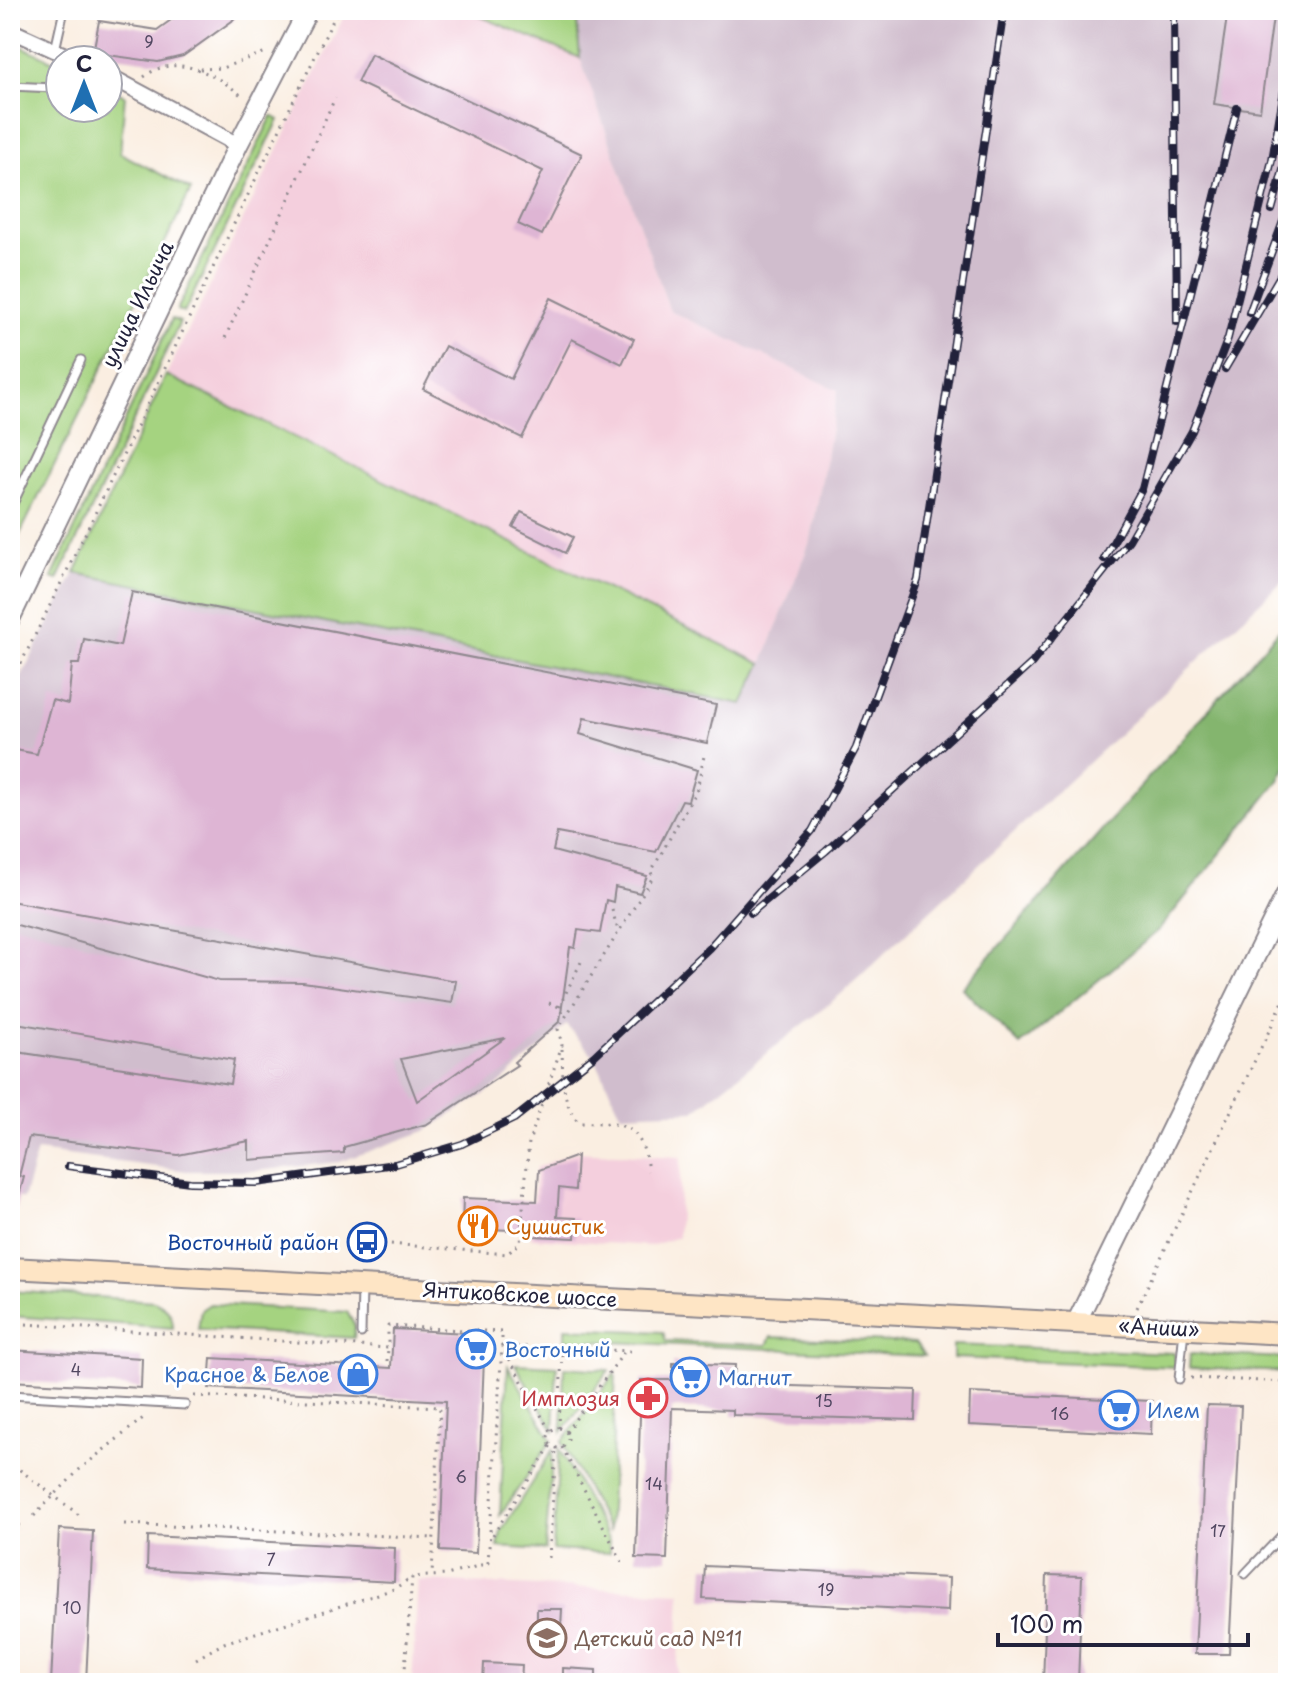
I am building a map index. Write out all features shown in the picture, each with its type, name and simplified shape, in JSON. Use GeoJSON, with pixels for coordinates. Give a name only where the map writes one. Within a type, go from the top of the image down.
{"type":"FeatureCollection","features":[{"type":"Feature","properties":{"kind":"main road","name":"Янтиковское шоссе"},"geometry":{"type":"LineString","coordinates":[[10,1268],[1030,1320]]}},
{"type":"Feature","properties":{"kind":"main road","name":"«Аниш»"},"geometry":{"type":"LineString","coordinates":[[1030,1320],[1288,1334]]}},
{"type":"Feature","properties":{"kind":"street","name":"улица Ильича"},"geometry":{"type":"LineString","coordinates":[[10,619],[238,145],[308,10]]}},
{"type":"Feature","properties":{"kind":"street"},"geometry":{"type":"LineString","coordinates":[[10,30],[44,45]]}},
{"type":"Feature","properties":{"kind":"street"},"geometry":{"type":"LineString","coordinates":[[124,83],[238,145]]}},
{"type":"Feature","properties":{"kind":"street"},"geometry":{"type":"LineString","coordinates":[[1076,1323],[1288,890]]}},
{"type":"Feature","properties":{"kind":"lane"},"geometry":{"type":"LineString","coordinates":[[56,44],[64,10]]}},
{"type":"Feature","properties":{"kind":"lane"},"geometry":{"type":"LineString","coordinates":[[10,86],[44,88]]}},
{"type":"Feature","properties":{"kind":"lane"},"geometry":{"type":"LineString","coordinates":[[10,510],[81,360]]}},
{"type":"Feature","properties":{"kind":"lane"},"geometry":{"type":"LineString","coordinates":[[361,1333],[362,1286]]}},
{"type":"Feature","properties":{"kind":"lane"},"geometry":{"type":"LineString","coordinates":[[1179,1379],[1184,1328]]}},
{"type":"Feature","properties":{"kind":"lane"},"geometry":{"type":"LineString","coordinates":[[10,1395],[185,1405]]}},
{"type":"Feature","properties":{"kind":"lane"},"geometry":{"type":"LineString","coordinates":[[1245,1574],[1288,1529]]}},
{"type":"Feature","properties":{"kind":"path"},"geometry":{"type":"LineString","coordinates":[[10,685],[62,585],[165,364],[338,10]]}},
{"type":"Feature","properties":{"kind":"path"},"geometry":{"type":"LineString","coordinates":[[196,69],[222,68],[271,51]]}},
{"type":"Feature","properties":{"kind":"path"},"geometry":{"type":"LineString","coordinates":[[132,87],[150,72],[177,65],[222,78],[245,99]]}},
{"type":"Feature","properties":{"kind":"path"},"geometry":{"type":"LineString","coordinates":[[225,338],[335,98]]}},
{"type":"Feature","properties":{"kind":"path"},"geometry":{"type":"LineString","coordinates":[[648,1171],[641,1138],[630,1129],[579,1123],[570,1112],[564,1096],[562,1045],[558,1029],[653,877],[651,872],[697,789],[704,756]]}},
{"type":"Feature","properties":{"kind":"path"},"geometry":{"type":"LineString","coordinates":[[612,910],[618,932]]}},
{"type":"Feature","properties":{"kind":"path"},"geometry":{"type":"LineString","coordinates":[[559,1007],[582,960]]}},
{"type":"Feature","properties":{"kind":"path"},"geometry":{"type":"LineString","coordinates":[[1128,1325],[1288,991]]}},
{"type":"Feature","properties":{"kind":"path"},"geometry":{"type":"LineString","coordinates":[[549,1003],[559,1007],[564,1019]]}},
{"type":"Feature","properties":{"kind":"path"},"geometry":{"type":"LineString","coordinates":[[367,1242],[507,1254],[520,1243],[529,1142],[562,1045]]}},
{"type":"Feature","properties":{"kind":"path"},"geometry":{"type":"LineString","coordinates":[[10,1323],[388,1348]]}},
{"type":"Feature","properties":{"kind":"path"},"geometry":{"type":"LineString","coordinates":[[196,1659],[224,1643],[394,1589],[412,1577],[488,1563],[502,1332],[388,1326],[387,1361]]}},
{"type":"Feature","properties":{"kind":"path"},"geometry":{"type":"LineString","coordinates":[[502,1346],[632,1351]]}},
{"type":"Feature","properties":{"kind":"path"},"geometry":{"type":"LineString","coordinates":[[502,1346],[550,1431]]}},
{"type":"Feature","properties":{"kind":"path"},"geometry":{"type":"LineString","coordinates":[[559,1428],[562,1349]]}},
{"type":"Feature","properties":{"kind":"path"},"geometry":{"type":"LineString","coordinates":[[566,1432],[625,1351]]}},
{"type":"Feature","properties":{"kind":"path"},"geometry":{"type":"LineString","coordinates":[[1179,1379],[1288,1382]]}},
{"type":"Feature","properties":{"kind":"path"},"geometry":{"type":"LineString","coordinates":[[185,1395],[440,1407],[432,1575]]}},
{"type":"Feature","properties":{"kind":"path"},"geometry":{"type":"LineString","coordinates":[[34,1516],[124,1431],[165,1403]]}},
{"type":"Feature","properties":{"kind":"path"},"geometry":{"type":"LineString","coordinates":[[559,1428],[566,1432],[568,1439],[562,1447],[556,1448],[547,1437],[550,1431],[559,1428]]}},
{"type":"Feature","properties":{"kind":"path"},"geometry":{"type":"LineString","coordinates":[[491,1538],[551,1445]]}},
{"type":"Feature","properties":{"kind":"path"},"geometry":{"type":"LineString","coordinates":[[562,1447],[622,1562]]}},
{"type":"Feature","properties":{"kind":"path"},"geometry":{"type":"LineString","coordinates":[[549,1558],[556,1448]]}},
{"type":"Feature","properties":{"kind":"path"},"geometry":{"type":"LineString","coordinates":[[10,1457],[20,1470],[83,1518]]}},
{"type":"Feature","properties":{"kind":"path"},"geometry":{"type":"LineString","coordinates":[[124,1524],[434,1538]]}},
{"type":"Feature","properties":{"kind":"path"},"geometry":{"type":"LineString","coordinates":[[11,1525],[24,1525]]}},
{"type":"Feature","properties":{"kind":"path"},"geometry":{"type":"LineString","coordinates":[[404,1683],[412,1577]]}},
{"type":"Feature","properties":{"kind":"shaded area"},"geometry":{"type":"Polygon","coordinates":[[[347,10],[465,10],[580,58],[670,311],[838,389],[811,539],[762,664],[166,375],[347,10]]]}},
{"type":"Feature","properties":{"kind":"shaded area"},"geometry":{"type":"Polygon","coordinates":[[[576,10],[1288,10],[1288,576],[840,995],[694,1111],[621,1114],[594,1056],[566,1025],[496,1087],[425,1131],[339,1162],[255,1171],[187,1171],[37,1151],[23,1199],[10,1195],[10,698],[75,573],[743,703],[762,664],[811,539],[838,390],[670,311],[580,58],[576,10]]]}},
{"type":"Feature","properties":{"kind":"shaded area"},"geometry":{"type":"Polygon","coordinates":[[[574,1152],[681,1157],[678,1237],[650,1246],[531,1238],[536,1168],[574,1152]]]}},
{"type":"Feature","properties":{"kind":"shaded area","name":"Детский сад №11"},"geometry":{"type":"Polygon","coordinates":[[[418,1581],[681,1592],[677,1683],[412,1683],[418,1581]]]}},
{"type":"Feature","properties":{"kind":"green space"},"geometry":{"type":"Polygon","coordinates":[[[465,10],[576,10],[580,58],[465,10]]]}},
{"type":"Feature","properties":{"kind":"green space"},"geometry":{"type":"Polygon","coordinates":[[[10,41],[44,57],[44,124],[122,124],[120,153],[191,190],[10,554],[10,41]]]}},
{"type":"Feature","properties":{"kind":"green space"},"geometry":{"type":"Polygon","coordinates":[[[272,116],[279,120],[184,313],[177,310],[272,116]]]}},
{"type":"Feature","properties":{"kind":"green space"},"geometry":{"type":"Polygon","coordinates":[[[172,319],[180,322],[58,580],[52,578],[172,319]]]}},
{"type":"Feature","properties":{"kind":"green space"},"geometry":{"type":"Polygon","coordinates":[[[166,375],[762,664],[743,704],[75,573],[166,375]]]}},
{"type":"Feature","properties":{"kind":"green space"},"geometry":{"type":"Polygon","coordinates":[[[1288,620],[1288,763],[1278,782],[1159,930],[1020,1045],[962,988],[1288,620]]]}},
{"type":"Feature","properties":{"kind":"green space"},"geometry":{"type":"Polygon","coordinates":[[[10,1291],[154,1301],[168,1311],[173,1328],[10,1316],[10,1291]]]}},
{"type":"Feature","properties":{"kind":"green space"},"geometry":{"type":"Polygon","coordinates":[[[210,1304],[347,1312],[355,1326],[354,1338],[198,1329],[201,1310],[210,1304]]]}},
{"type":"Feature","properties":{"kind":"green space"},"geometry":{"type":"Polygon","coordinates":[[[565,1328],[663,1332],[666,1341],[767,1345],[771,1337],[915,1343],[924,1356],[565,1340],[565,1328]]]}},
{"type":"Feature","properties":{"kind":"green space"},"geometry":{"type":"Polygon","coordinates":[[[953,1345],[1174,1353],[1177,1367],[953,1358],[953,1345]]]}},
{"type":"Feature","properties":{"kind":"green space"},"geometry":{"type":"Polygon","coordinates":[[[1190,1354],[1288,1358],[1288,1372],[1189,1368],[1190,1354]]]}},
{"type":"Feature","properties":{"kind":"green space"},"geometry":{"type":"Polygon","coordinates":[[[515,1364],[557,1366],[554,1430],[515,1364]]]}},
{"type":"Feature","properties":{"kind":"green space"},"geometry":{"type":"Polygon","coordinates":[[[508,1366],[552,1440],[500,1515],[508,1366]]]}},
{"type":"Feature","properties":{"kind":"green space"},"geometry":{"type":"Polygon","coordinates":[[[564,1367],[609,1370],[562,1432],[564,1367]]]}},
{"type":"Feature","properties":{"kind":"green space"},"geometry":{"type":"Polygon","coordinates":[[[616,1372],[609,1531],[562,1442],[616,1372]]]}},
{"type":"Feature","properties":{"kind":"green space"},"geometry":{"type":"Polygon","coordinates":[[[559,1448],[609,1541],[609,1553],[553,1550],[559,1448]]]}},
{"type":"Feature","properties":{"kind":"green space"},"geometry":{"type":"Polygon","coordinates":[[[553,1449],[545,1550],[498,1547],[501,1531],[553,1449]]]}},
{"type":"Feature","properties":{"kind":"building"},"geometry":{"type":"Polygon","coordinates":[[[185,10],[241,10],[232,21],[183,56],[158,62],[124,57],[124,44],[95,44],[99,21],[157,30],[185,10]]]}},
{"type":"Feature","properties":{"kind":"building"},"geometry":{"type":"Polygon","coordinates":[[[1228,10],[1274,10],[1260,111],[1214,104],[1228,10]]]}},
{"type":"Feature","properties":{"kind":"building"},"geometry":{"type":"Polygon","coordinates":[[[371,54],[582,154],[542,235],[518,224],[543,171],[357,82],[371,54]]]}},
{"type":"Feature","properties":{"kind":"building"},"geometry":{"type":"Polygon","coordinates":[[[551,298],[634,339],[622,364],[572,339],[522,438],[423,389],[445,346],[511,379],[551,298]]]}},
{"type":"Feature","properties":{"kind":"building"},"geometry":{"type":"Polygon","coordinates":[[[521,512],[573,537],[565,553],[513,527],[521,512]]]}},
{"type":"Feature","properties":{"kind":"building"},"geometry":{"type":"Polygon","coordinates":[[[132,592],[716,705],[707,743],[584,718],[580,734],[697,770],[688,801],[682,800],[656,852],[557,833],[553,851],[647,876],[640,893],[615,887],[613,902],[606,900],[600,933],[578,930],[575,948],[570,947],[560,1021],[514,1062],[517,1065],[427,1124],[344,1147],[344,1153],[249,1160],[249,1141],[178,1155],[29,1137],[19,1176],[24,1177],[14,1214],[10,1214],[10,1051],[230,1084],[234,1060],[10,1022],[10,923],[219,981],[303,982],[452,1003],[456,981],[10,901],[10,749],[37,754],[52,700],[68,704],[72,664],[79,664],[84,639],[120,646],[132,592]],[[505,1038],[401,1059],[417,1101],[505,1038]]]}},
{"type":"Feature","properties":{"kind":"building"},"geometry":{"type":"Polygon","coordinates":[[[577,1156],[575,1190],[559,1188],[557,1217],[576,1218],[575,1238],[534,1236],[535,1231],[462,1228],[463,1198],[537,1201],[539,1170],[577,1156]]]}},
{"type":"Feature","properties":{"kind":"building"},"geometry":{"type":"Polygon","coordinates":[[[393,1329],[485,1334],[476,1553],[440,1551],[446,1401],[209,1388],[211,1358],[391,1368],[393,1329]]]}},
{"type":"Feature","properties":{"kind":"building"},"geometry":{"type":"Polygon","coordinates":[[[10,1350],[142,1358],[141,1388],[10,1381],[10,1350]]]}},
{"type":"Feature","properties":{"kind":"building"},"geometry":{"type":"Polygon","coordinates":[[[673,1363],[735,1365],[734,1384],[916,1390],[915,1420],[733,1415],[733,1410],[672,1408],[667,1559],[636,1558],[641,1380],[673,1380],[673,1363]]]}},
{"type":"Feature","properties":{"kind":"building"},"geometry":{"type":"Polygon","coordinates":[[[970,1393],[1152,1401],[1151,1434],[969,1425],[970,1393]]]}},
{"type":"Feature","properties":{"kind":"building"},"geometry":{"type":"Polygon","coordinates":[[[1207,1405],[1241,1406],[1229,1654],[1195,1654],[1207,1405]]]}},
{"type":"Feature","properties":{"kind":"building"},"geometry":{"type":"Polygon","coordinates":[[[59,1529],[93,1531],[86,1683],[51,1683],[59,1529]]]}},
{"type":"Feature","properties":{"kind":"building"},"geometry":{"type":"Polygon","coordinates":[[[148,1536],[395,1548],[394,1582],[147,1569],[148,1536]]]}},
{"type":"Feature","properties":{"kind":"building"},"geometry":{"type":"Polygon","coordinates":[[[705,1566],[949,1578],[948,1611],[703,1599],[705,1566]]]}},
{"type":"Feature","properties":{"kind":"building"},"geometry":{"type":"Polygon","coordinates":[[[1047,1575],[1082,1576],[1078,1683],[1043,1683],[1047,1575]]]}},
{"type":"Feature","properties":{"kind":"building"},"geometry":{"type":"Polygon","coordinates":[[[537,1609],[562,1609],[561,1628],[537,1627],[537,1609]]]}},
{"type":"Feature","properties":{"kind":"building"},"geometry":{"type":"Polygon","coordinates":[[[484,1663],[522,1665],[521,1683],[483,1683],[484,1663]]]}},
{"type":"Feature","properties":{"kind":"building"},"geometry":{"type":"Polygon","coordinates":[[[563,1668],[596,1670],[596,1683],[563,1683],[563,1668]]]}},
{"type":"Feature","properties":{"kind":"railway"},"geometry":{"type":"LineString","coordinates":[[68,1166],[190,1182],[256,1183],[395,1164],[462,1144],[514,1119],[594,1056],[709,948],[812,831],[856,748],[918,580],[1004,10]]}},
{"type":"Feature","properties":{"kind":"railway"},"geometry":{"type":"LineString","coordinates":[[1174,10],[1177,322]]}},
{"type":"Feature","properties":{"kind":"railway"},"geometry":{"type":"LineString","coordinates":[[751,913],[826,851],[1032,663],[1129,540],[1192,431],[1228,338],[1272,160],[1288,67]]}},
{"type":"Feature","properties":{"kind":"railway"},"geometry":{"type":"LineString","coordinates":[[1104,559],[1142,489],[1237,108]]}},
{"type":"Feature","properties":{"kind":"railway"},"geometry":{"type":"LineString","coordinates":[[1272,210],[1288,152]]}},
{"type":"Feature","properties":{"kind":"railway"},"geometry":{"type":"LineString","coordinates":[[1249,313],[1288,208]]}},
{"type":"Feature","properties":{"kind":"railway"},"geometry":{"type":"LineString","coordinates":[[1225,369],[1288,262]]}},
{"type":"Feature","properties":{"kind":"place","name":"Сушистик"},"geometry":{"type":"Point","coordinates":[478,1226]}},
{"type":"Feature","properties":{"kind":"place","name":"Восточный район"},"geometry":{"type":"Point","coordinates":[367,1242]}},
{"type":"Feature","properties":{"kind":"place","name":"Восточный"},"geometry":{"type":"Point","coordinates":[476,1349]}},
{"type":"Feature","properties":{"kind":"place","name":"Красное & Белое"},"geometry":{"type":"Point","coordinates":[358,1374]}},
{"type":"Feature","properties":{"kind":"place","name":"Магнит"},"geometry":{"type":"Point","coordinates":[690,1377]}},
{"type":"Feature","properties":{"kind":"place","name":"Имплозия"},"geometry":{"type":"Point","coordinates":[648,1398]}},
{"type":"Feature","properties":{"kind":"place","name":"Илем"},"geometry":{"type":"Point","coordinates":[1119,1410]}},
{"type":"Feature","properties":{"kind":"place","name":"Детский сад №11"},"geometry":{"type":"Point","coordinates":[547,1638]}}]}
